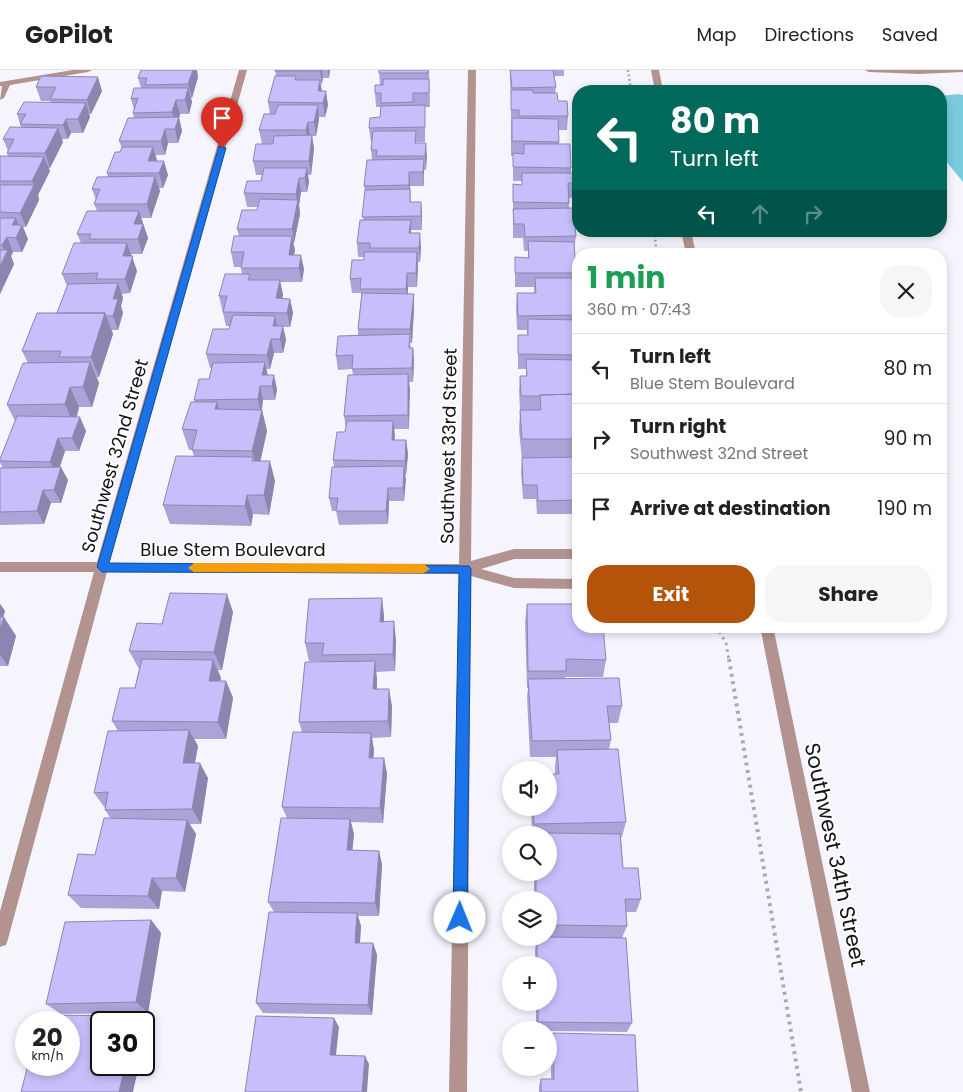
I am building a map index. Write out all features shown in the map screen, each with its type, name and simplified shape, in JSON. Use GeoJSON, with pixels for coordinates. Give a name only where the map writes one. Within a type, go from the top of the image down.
{"type":"FeatureCollection","features":[{"type":"Feature","properties":{"kind":"street"},"geometry":{"type":"LineString","coordinates":[[0,98],[3,83],[88,70]]}},
{"type":"Feature","properties":{"kind":"street","name":"Southwest 32nd Street"},"geometry":{"type":"LineString","coordinates":[[0,939],[62,721],[102,567],[244,70]]}},
{"type":"Feature","properties":{"kind":"street","name":"Southwest 33rd Street"},"geometry":{"type":"LineString","coordinates":[[458,1092],[472,70]]}},
{"type":"Feature","properties":{"kind":"street"},"geometry":{"type":"LineString","coordinates":[[654,70],[658,85]]}},
{"type":"Feature","properties":{"kind":"street"},"geometry":{"type":"LineString","coordinates":[[869,70],[911,72],[963,70]]}},
{"type":"Feature","properties":{"kind":"street","name":"Blue Stem Boulevard"},"geometry":{"type":"LineString","coordinates":[[465,569],[514,554],[572,554]]}},
{"type":"Feature","properties":{"kind":"street","name":"Blue Stem Boulevard"},"geometry":{"type":"LineString","coordinates":[[0,567],[465,569],[514,583],[572,584]]}},
{"type":"Feature","properties":{"kind":"street","name":"Southwest 34th Street"},"geometry":{"type":"LineString","coordinates":[[767,633],[861,1092]]}},
{"type":"Feature","properties":{"kind":"path"},"geometry":{"type":"LineString","coordinates":[[628,70],[630,85]]}},
{"type":"Feature","properties":{"kind":"path"},"geometry":{"type":"LineString","coordinates":[[720,633],[726,643],[801,1092]]}},
{"type":"Feature","properties":{"kind":"water"},"geometry":{"type":"Polygon","coordinates":[[[947,95],[963,95],[963,182],[947,162],[947,95]]]}},
{"type":"Feature","properties":{"kind":"building"},"geometry":{"type":"Polygon","coordinates":[[[141,70],[193,70],[188,84],[145,85],[147,78],[138,78],[141,70]]]}},
{"type":"Feature","properties":{"kind":"building"},"geometry":{"type":"Polygon","coordinates":[[[320,70],[320,71],[275,71],[320,70]]]}},
{"type":"Feature","properties":{"kind":"building"},"geometry":{"type":"Polygon","coordinates":[[[379,70],[428,70],[428,73],[379,73],[379,70]]]}},
{"type":"Feature","properties":{"kind":"building"},"geometry":{"type":"Polygon","coordinates":[[[510,70],[553,70],[556,87],[512,88],[510,70]]]}},
{"type":"Feature","properties":{"kind":"building"},"geometry":{"type":"Polygon","coordinates":[[[41,76],[98,77],[87,100],[50,99],[56,87],[36,87],[41,76]]]}},
{"type":"Feature","properties":{"kind":"building"},"geometry":{"type":"Polygon","coordinates":[[[275,76],[296,76],[295,80],[320,80],[318,91],[326,91],[323,103],[268,102],[275,76]]]}},
{"type":"Feature","properties":{"kind":"building"},"geometry":{"type":"Polygon","coordinates":[[[383,79],[429,79],[429,93],[413,93],[413,102],[381,103],[381,93],[375,93],[375,85],[383,85],[383,79]]]}},
{"type":"Feature","properties":{"kind":"building"},"geometry":{"type":"Polygon","coordinates":[[[134,88],[188,88],[185,100],[176,100],[172,112],[133,113],[138,98],[131,99],[134,88]]]}},
{"type":"Feature","properties":{"kind":"building"},"geometry":{"type":"Polygon","coordinates":[[[511,90],[533,90],[533,93],[557,93],[558,101],[567,101],[568,116],[519,116],[519,110],[511,110],[511,90]]]}},
{"type":"Feature","properties":{"kind":"building"},"geometry":{"type":"Polygon","coordinates":[[[24,102],[86,103],[78,119],[66,119],[63,125],[20,124],[26,114],[17,114],[24,102]]]}},
{"type":"Feature","properties":{"kind":"building"},"geometry":{"type":"Polygon","coordinates":[[[278,105],[318,105],[314,122],[308,122],[306,130],[259,130],[264,114],[275,114],[278,105]]]}},
{"type":"Feature","properties":{"kind":"building"},"geometry":{"type":"Polygon","coordinates":[[[425,105],[425,127],[369,128],[370,118],[380,117],[381,106],[425,105]]]}},
{"type":"Feature","properties":{"kind":"building"},"geometry":{"type":"Polygon","coordinates":[[[179,117],[175,129],[165,129],[161,141],[119,141],[128,118],[179,117]]]}},
{"type":"Feature","properties":{"kind":"building"},"geometry":{"type":"Polygon","coordinates":[[[512,118],[558,119],[559,142],[512,141],[512,118]]]}},
{"type":"Feature","properties":{"kind":"building"},"geometry":{"type":"Polygon","coordinates":[[[10,127],[58,128],[45,153],[7,153],[14,139],[3,139],[10,127]]]}},
{"type":"Feature","properties":{"kind":"building"},"geometry":{"type":"Polygon","coordinates":[[[373,131],[416,131],[415,143],[426,143],[425,156],[376,156],[377,150],[371,150],[373,131]]]}},
{"type":"Feature","properties":{"kind":"building"},"geometry":{"type":"Polygon","coordinates":[[[312,135],[309,161],[253,161],[256,144],[273,144],[274,136],[312,135]]]}},
{"type":"Feature","properties":{"kind":"building"},"geometry":{"type":"Polygon","coordinates":[[[524,144],[570,144],[571,168],[513,167],[513,153],[524,154],[524,144]]]}},
{"type":"Feature","properties":{"kind":"building"},"geometry":{"type":"Polygon","coordinates":[[[122,147],[153,147],[148,161],[164,161],[159,173],[107,173],[115,152],[120,152],[122,147]]]}},
{"type":"Feature","properties":{"kind":"building"},"geometry":{"type":"Polygon","coordinates":[[[0,156],[44,157],[32,181],[0,181],[0,156]]]}},
{"type":"Feature","properties":{"kind":"building"},"geometry":{"type":"Polygon","coordinates":[[[424,159],[423,172],[409,172],[409,185],[364,186],[367,160],[424,159]]]}},
{"type":"Feature","properties":{"kind":"building"},"geometry":{"type":"Polygon","coordinates":[[[264,168],[307,168],[305,178],[299,178],[296,194],[244,193],[247,181],[261,181],[264,168]]]}},
{"type":"Feature","properties":{"kind":"building"},"geometry":{"type":"Polygon","coordinates":[[[522,173],[572,173],[572,183],[568,183],[569,203],[513,202],[513,184],[522,185],[522,173]]]}},
{"type":"Feature","properties":{"kind":"building"},"geometry":{"type":"Polygon","coordinates":[[[155,176],[147,204],[94,204],[100,189],[92,189],[97,177],[155,176]]]}},
{"type":"Feature","properties":{"kind":"building"},"geometry":{"type":"Polygon","coordinates":[[[0,185],[34,185],[20,213],[0,212],[0,185]]]}},
{"type":"Feature","properties":{"kind":"building"},"geometry":{"type":"Polygon","coordinates":[[[410,189],[410,202],[421,202],[421,216],[362,217],[365,190],[410,189]]]}},
{"type":"Feature","properties":{"kind":"building"},"geometry":{"type":"Polygon","coordinates":[[[260,199],[298,200],[292,229],[237,229],[242,210],[257,210],[260,199]]]}},
{"type":"Feature","properties":{"kind":"building"},"geometry":{"type":"Polygon","coordinates":[[[572,208],[572,236],[525,237],[524,224],[514,224],[513,209],[572,208]]]}},
{"type":"Feature","properties":{"kind":"building"},"geometry":{"type":"Polygon","coordinates":[[[87,211],[139,211],[134,224],[143,224],[138,239],[89,239],[91,234],[77,234],[87,211]]]}},
{"type":"Feature","properties":{"kind":"building"},"geometry":{"type":"Polygon","coordinates":[[[0,218],[16,218],[12,225],[22,225],[16,238],[7,237],[2,245],[0,245],[0,218]]]}},
{"type":"Feature","properties":{"kind":"building"},"geometry":{"type":"Polygon","coordinates":[[[360,220],[411,220],[409,233],[420,233],[419,248],[370,248],[370,243],[357,243],[360,220]]]}},
{"type":"Feature","properties":{"kind":"building"},"geometry":{"type":"Polygon","coordinates":[[[234,236],[292,236],[289,255],[301,255],[299,268],[241,268],[244,252],[231,252],[234,236]]]}},
{"type":"Feature","properties":{"kind":"building"},"geometry":{"type":"Polygon","coordinates":[[[528,241],[574,242],[574,248],[572,248],[572,273],[515,273],[515,257],[529,258],[528,241]]]}},
{"type":"Feature","properties":{"kind":"building"},"geometry":{"type":"Polygon","coordinates":[[[74,243],[127,243],[123,256],[133,256],[125,279],[96,279],[98,273],[62,274],[74,243]]]}},
{"type":"Feature","properties":{"kind":"building"},"geometry":{"type":"Polygon","coordinates":[[[0,250],[8,250],[0,266],[0,250]]]}},
{"type":"Feature","properties":{"kind":"building"},"geometry":{"type":"Polygon","coordinates":[[[364,252],[417,252],[416,273],[407,273],[406,289],[360,289],[361,278],[350,279],[352,260],[364,260],[364,252]]]}},
{"type":"Feature","properties":{"kind":"building"},"geometry":{"type":"Polygon","coordinates":[[[225,274],[250,274],[248,280],[280,280],[276,298],[290,299],[287,313],[223,312],[227,296],[219,296],[225,274]]]}},
{"type":"Feature","properties":{"kind":"building"},"geometry":{"type":"Polygon","coordinates":[[[535,278],[572,278],[572,315],[518,316],[517,293],[536,293],[535,278]]]}},
{"type":"Feature","properties":{"kind":"building"},"geometry":{"type":"Polygon","coordinates":[[[118,283],[113,299],[118,299],[113,316],[106,316],[105,313],[57,313],[68,284],[118,283]]]}},
{"type":"Feature","properties":{"kind":"building"},"geometry":{"type":"Polygon","coordinates":[[[362,293],[414,294],[410,329],[358,329],[362,293]]]}},
{"type":"Feature","properties":{"kind":"building"},"geometry":{"type":"Polygon","coordinates":[[[37,313],[105,313],[91,357],[59,357],[61,351],[22,351],[37,313]]]}},
{"type":"Feature","properties":{"kind":"building"},"geometry":{"type":"Polygon","coordinates":[[[233,315],[275,316],[273,326],[283,326],[280,339],[271,339],[267,355],[206,354],[213,329],[229,329],[233,315]]]}},
{"type":"Feature","properties":{"kind":"building"},"geometry":{"type":"Polygon","coordinates":[[[528,319],[572,320],[572,355],[518,354],[518,335],[528,335],[528,319]]]}},
{"type":"Feature","properties":{"kind":"building"},"geometry":{"type":"Polygon","coordinates":[[[410,334],[409,348],[413,348],[412,368],[352,369],[353,355],[336,356],[338,336],[410,334]]]}},
{"type":"Feature","properties":{"kind":"building"},"geometry":{"type":"Polygon","coordinates":[[[526,359],[572,360],[572,394],[521,396],[520,376],[527,376],[526,359]]]}},
{"type":"Feature","properties":{"kind":"building"},"geometry":{"type":"Polygon","coordinates":[[[90,362],[83,387],[70,387],[65,404],[7,405],[23,363],[90,362]]]}},
{"type":"Feature","properties":{"kind":"building"},"geometry":{"type":"Polygon","coordinates":[[[265,362],[262,375],[274,375],[272,386],[260,386],[258,399],[194,400],[199,379],[209,379],[213,363],[265,362]]]}},
{"type":"Feature","properties":{"kind":"building"},"geometry":{"type":"Polygon","coordinates":[[[408,374],[408,415],[344,416],[348,375],[408,374]]]}},
{"type":"Feature","properties":{"kind":"building"},"geometry":{"type":"Polygon","coordinates":[[[572,394],[572,439],[522,439],[520,410],[541,410],[540,395],[572,394]]]}},
{"type":"Feature","properties":{"kind":"building"},"geometry":{"type":"Polygon","coordinates":[[[191,402],[217,402],[215,409],[262,410],[252,451],[192,450],[197,430],[182,429],[191,402]]]}},
{"type":"Feature","properties":{"kind":"building"},"geometry":{"type":"Polygon","coordinates":[[[17,416],[80,417],[72,438],[58,438],[50,462],[0,461],[17,416]]]}},
{"type":"Feature","properties":{"kind":"building"},"geometry":{"type":"Polygon","coordinates":[[[347,421],[393,421],[392,440],[406,440],[405,461],[333,460],[337,432],[345,432],[347,421]]]}},
{"type":"Feature","properties":{"kind":"building"},"geometry":{"type":"Polygon","coordinates":[[[176,456],[253,457],[252,461],[270,461],[264,495],[247,495],[245,506],[163,505],[176,456]]]}},
{"type":"Feature","properties":{"kind":"building"},"geometry":{"type":"Polygon","coordinates":[[[572,457],[572,500],[538,501],[537,485],[523,485],[522,458],[572,457]]]}},
{"type":"Feature","properties":{"kind":"building"},"geometry":{"type":"Polygon","coordinates":[[[404,466],[403,488],[388,488],[386,511],[336,511],[338,498],[329,498],[332,467],[404,466]]]}},
{"type":"Feature","properties":{"kind":"building"},"geometry":{"type":"Polygon","coordinates":[[[61,467],[54,490],[43,490],[37,511],[0,512],[0,468],[61,467]]]}},
{"type":"Feature","properties":{"kind":"building"},"geometry":{"type":"Polygon","coordinates":[[[170,593],[227,594],[214,652],[129,651],[137,623],[162,624],[170,593]]]}},
{"type":"Feature","properties":{"kind":"building"},"geometry":{"type":"Polygon","coordinates":[[[382,598],[380,622],[394,621],[393,654],[322,655],[324,643],[305,643],[309,599],[382,598]]]}},
{"type":"Feature","properties":{"kind":"building"},"geometry":{"type":"Polygon","coordinates":[[[527,604],[572,604],[572,633],[604,633],[606,660],[566,659],[566,671],[528,671],[527,604]]]}},
{"type":"Feature","properties":{"kind":"building"},"geometry":{"type":"Polygon","coordinates":[[[0,617],[4,617],[0,629],[0,617]]]}},
{"type":"Feature","properties":{"kind":"building"},"geometry":{"type":"Polygon","coordinates":[[[142,659],[213,660],[209,681],[226,681],[218,722],[112,721],[120,688],[135,688],[142,659]]]}},
{"type":"Feature","properties":{"kind":"building"},"geometry":{"type":"Polygon","coordinates":[[[375,661],[373,689],[389,689],[388,721],[299,722],[305,662],[375,661]]]}},
{"type":"Feature","properties":{"kind":"building"},"geometry":{"type":"Polygon","coordinates":[[[619,678],[622,706],[607,706],[611,740],[532,741],[528,679],[619,678]]]}},
{"type":"Feature","properties":{"kind":"building"},"geometry":{"type":"Polygon","coordinates":[[[189,730],[183,763],[200,763],[192,809],[105,810],[108,792],[94,793],[108,731],[189,730]]]}},
{"type":"Feature","properties":{"kind":"building"},"geometry":{"type":"Polygon","coordinates":[[[293,732],[371,733],[369,758],[384,758],[380,808],[282,807],[293,732]]]}},
{"type":"Feature","properties":{"kind":"building"},"geometry":{"type":"Polygon","coordinates":[[[618,749],[626,822],[534,824],[534,816],[557,816],[557,774],[559,774],[557,750],[618,749]]]}},
{"type":"Feature","properties":{"kind":"building"},"geometry":{"type":"Polygon","coordinates":[[[104,818],[187,820],[176,878],[152,878],[148,896],[68,895],[78,854],[95,855],[104,818]]]}},
{"type":"Feature","properties":{"kind":"building"},"geometry":{"type":"Polygon","coordinates":[[[281,818],[350,819],[347,850],[379,851],[375,903],[268,902],[281,818]]]}},
{"type":"Feature","properties":{"kind":"building"},"geometry":{"type":"Polygon","coordinates":[[[557,833],[620,834],[623,868],[638,868],[641,899],[625,899],[627,926],[557,925],[557,891],[536,891],[536,881],[557,881],[557,833]]]}},
{"type":"Feature","properties":{"kind":"building"},"geometry":{"type":"Polygon","coordinates":[[[269,912],[357,913],[355,943],[373,943],[368,1005],[256,1003],[269,912]]]}},
{"type":"Feature","properties":{"kind":"building"},"geometry":{"type":"Polygon","coordinates":[[[151,920],[136,1002],[46,1004],[65,922],[151,920]]]}},
{"type":"Feature","properties":{"kind":"building"},"geometry":{"type":"Polygon","coordinates":[[[557,937],[626,938],[632,1023],[538,1021],[538,1011],[557,1011],[557,956],[537,956],[537,946],[557,946],[557,937]]]}},
{"type":"Feature","properties":{"kind":"building"},"geometry":{"type":"Polygon","coordinates":[[[80,1015],[90,1016],[90,1076],[123,1076],[119,1092],[21,1092],[25,1076],[80,1076],[80,1015]]]}},
{"type":"Feature","properties":{"kind":"building"},"geometry":{"type":"Polygon","coordinates":[[[256,1016],[334,1018],[330,1055],[365,1056],[362,1092],[245,1092],[256,1016]]]}},
{"type":"Feature","properties":{"kind":"building"},"geometry":{"type":"Polygon","coordinates":[[[557,1033],[635,1035],[638,1092],[541,1092],[541,1079],[554,1079],[554,1076],[557,1076],[557,1033]]]}},
{"type":"Feature","properties":{"kind":"slow traffic"},"geometry":{"type":"LineString","coordinates":[[194,568],[424,569]]}},
{"type":"Feature","properties":{"kind":"route"},"geometry":{"type":"LineString","coordinates":[[222,148],[102,567],[465,569],[460,918]]}}]}
